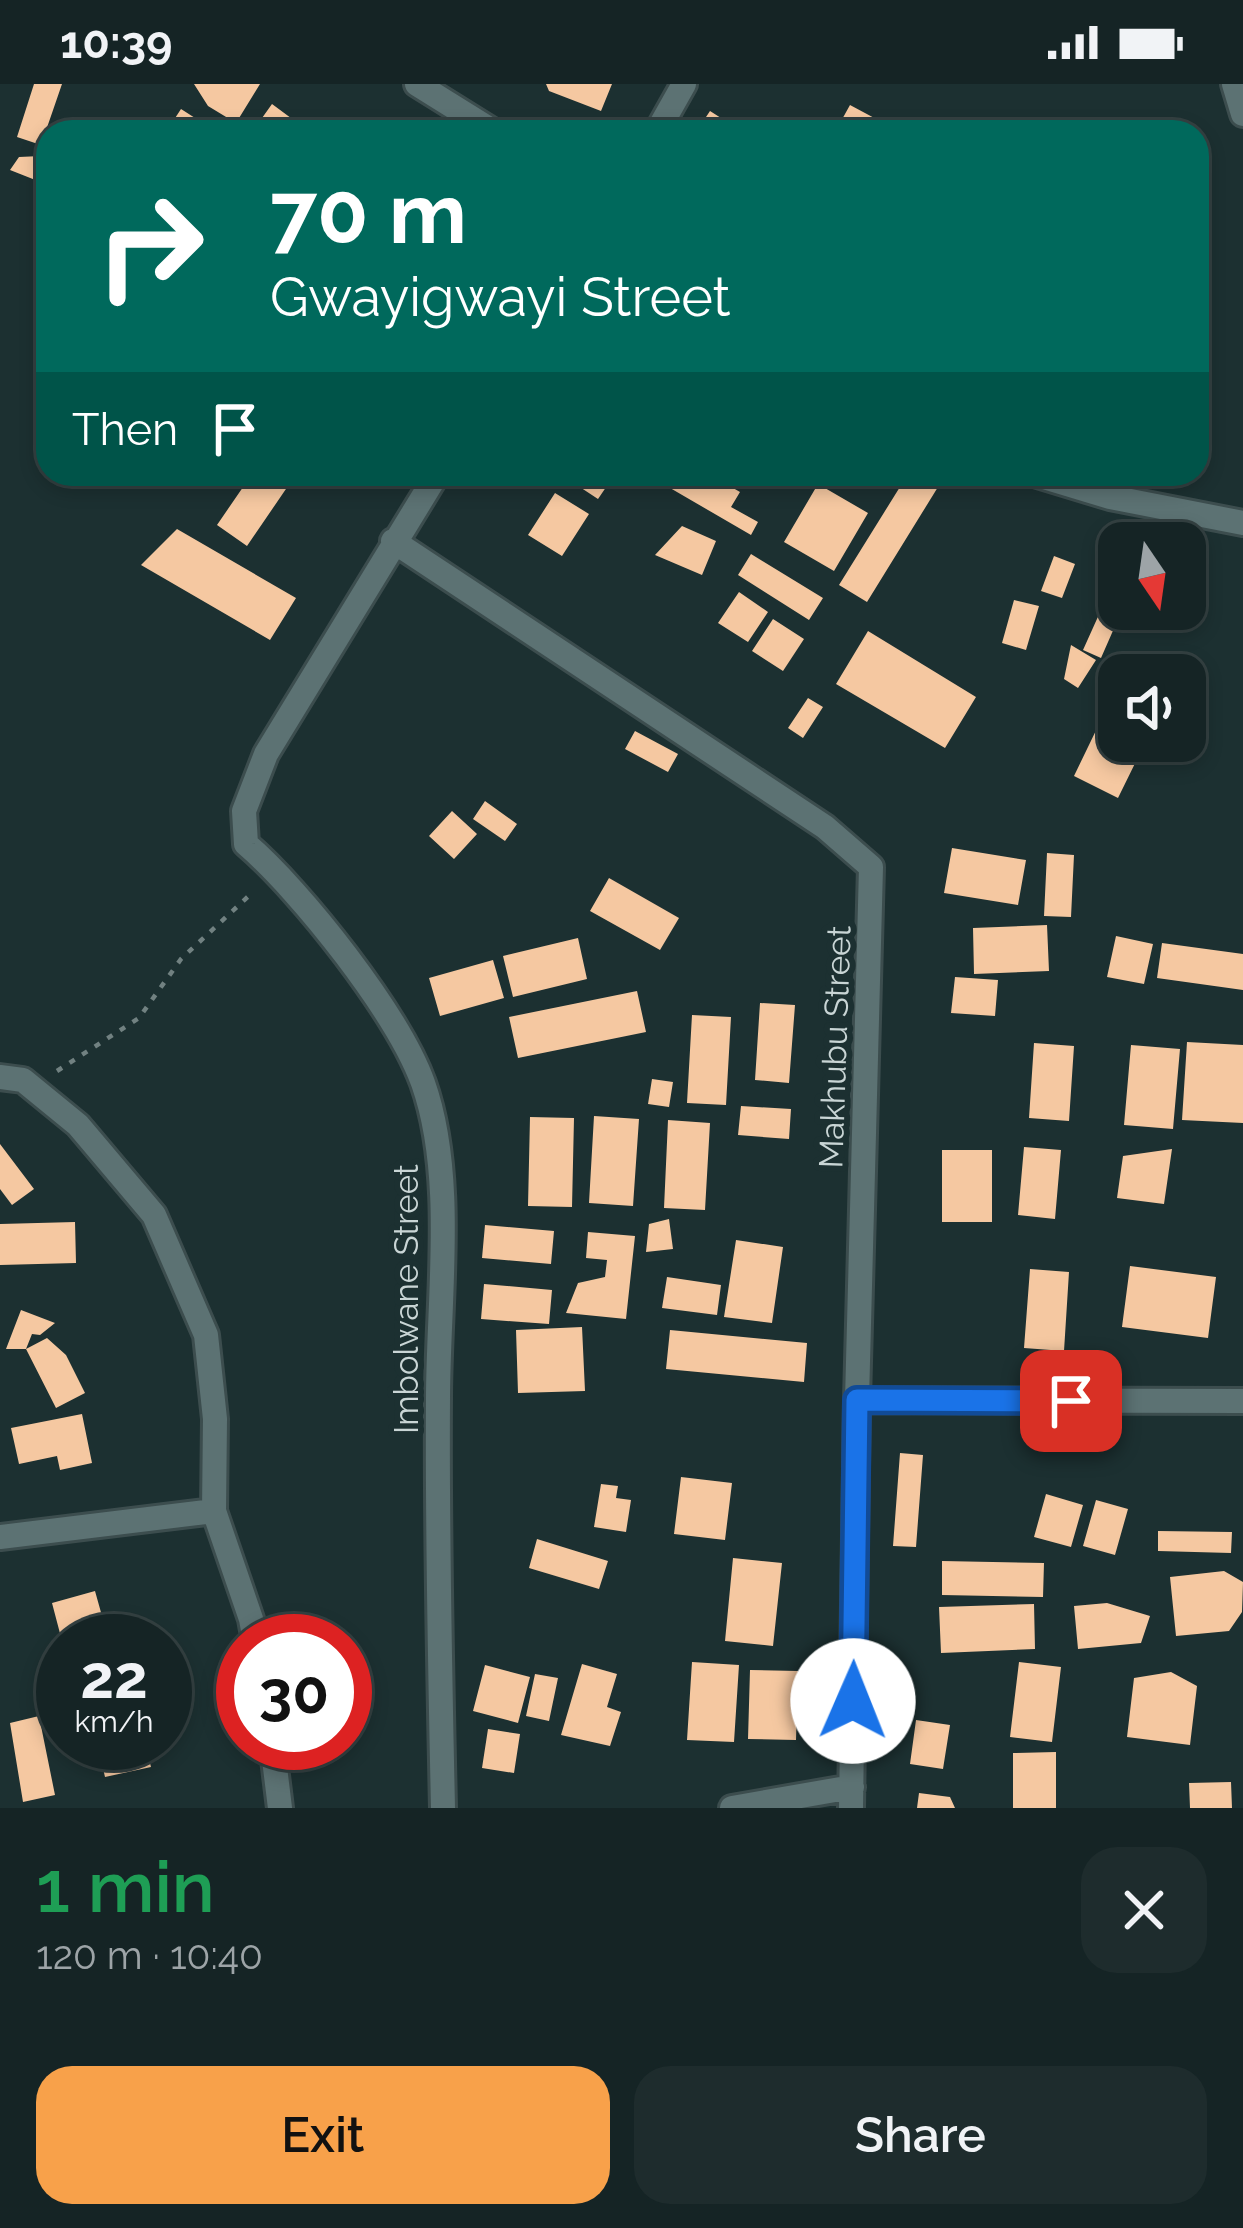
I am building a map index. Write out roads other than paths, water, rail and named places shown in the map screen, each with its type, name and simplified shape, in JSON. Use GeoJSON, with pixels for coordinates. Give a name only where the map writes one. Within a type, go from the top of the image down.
{"type":"FeatureCollection","features":[{"type":"Feature","properties":{"kind":"street"},"geometry":{"type":"LineString","coordinates":[[417,84],[475,120]]}},
{"type":"Feature","properties":{"kind":"street"},"geometry":{"type":"LineString","coordinates":[[663,120],[684,84]]}},
{"type":"Feature","properties":{"kind":"street"},"geometry":{"type":"LineString","coordinates":[[1234,84],[1243,114]]}},
{"type":"Feature","properties":{"kind":"street","name":"Imbolwane Street"},"geometry":{"type":"LineString","coordinates":[[429,486],[266,754],[244,811],[246,844],[282,876],[386,1010],[422,1081],[441,1152],[438,1402],[443,1808]]}},
{"type":"Feature","properties":{"kind":"street"},"geometry":{"type":"LineString","coordinates":[[1075,486],[1243,523]]}},
{"type":"Feature","properties":{"kind":"street","name":"Makhubu Street"},"geometry":{"type":"LineString","coordinates":[[393,541],[826,827],[872,867],[852,1797]]}},
{"type":"Feature","properties":{"kind":"street"},"geometry":{"type":"LineString","coordinates":[[0,1077],[22,1080],[78,1124],[154,1215],[206,1335],[215,1419],[214,1511],[249,1614]]}},
{"type":"Feature","properties":{"kind":"street"},"geometry":{"type":"LineString","coordinates":[[857,1400],[1243,1402]]}},
{"type":"Feature","properties":{"kind":"street"},"geometry":{"type":"LineString","coordinates":[[0,1537],[214,1511]]}},
{"type":"Feature","properties":{"kind":"street"},"geometry":{"type":"LineString","coordinates":[[275,1770],[280,1808]]}},
{"type":"Feature","properties":{"kind":"street"},"geometry":{"type":"LineString","coordinates":[[732,1808],[852,1797]]}}]}
